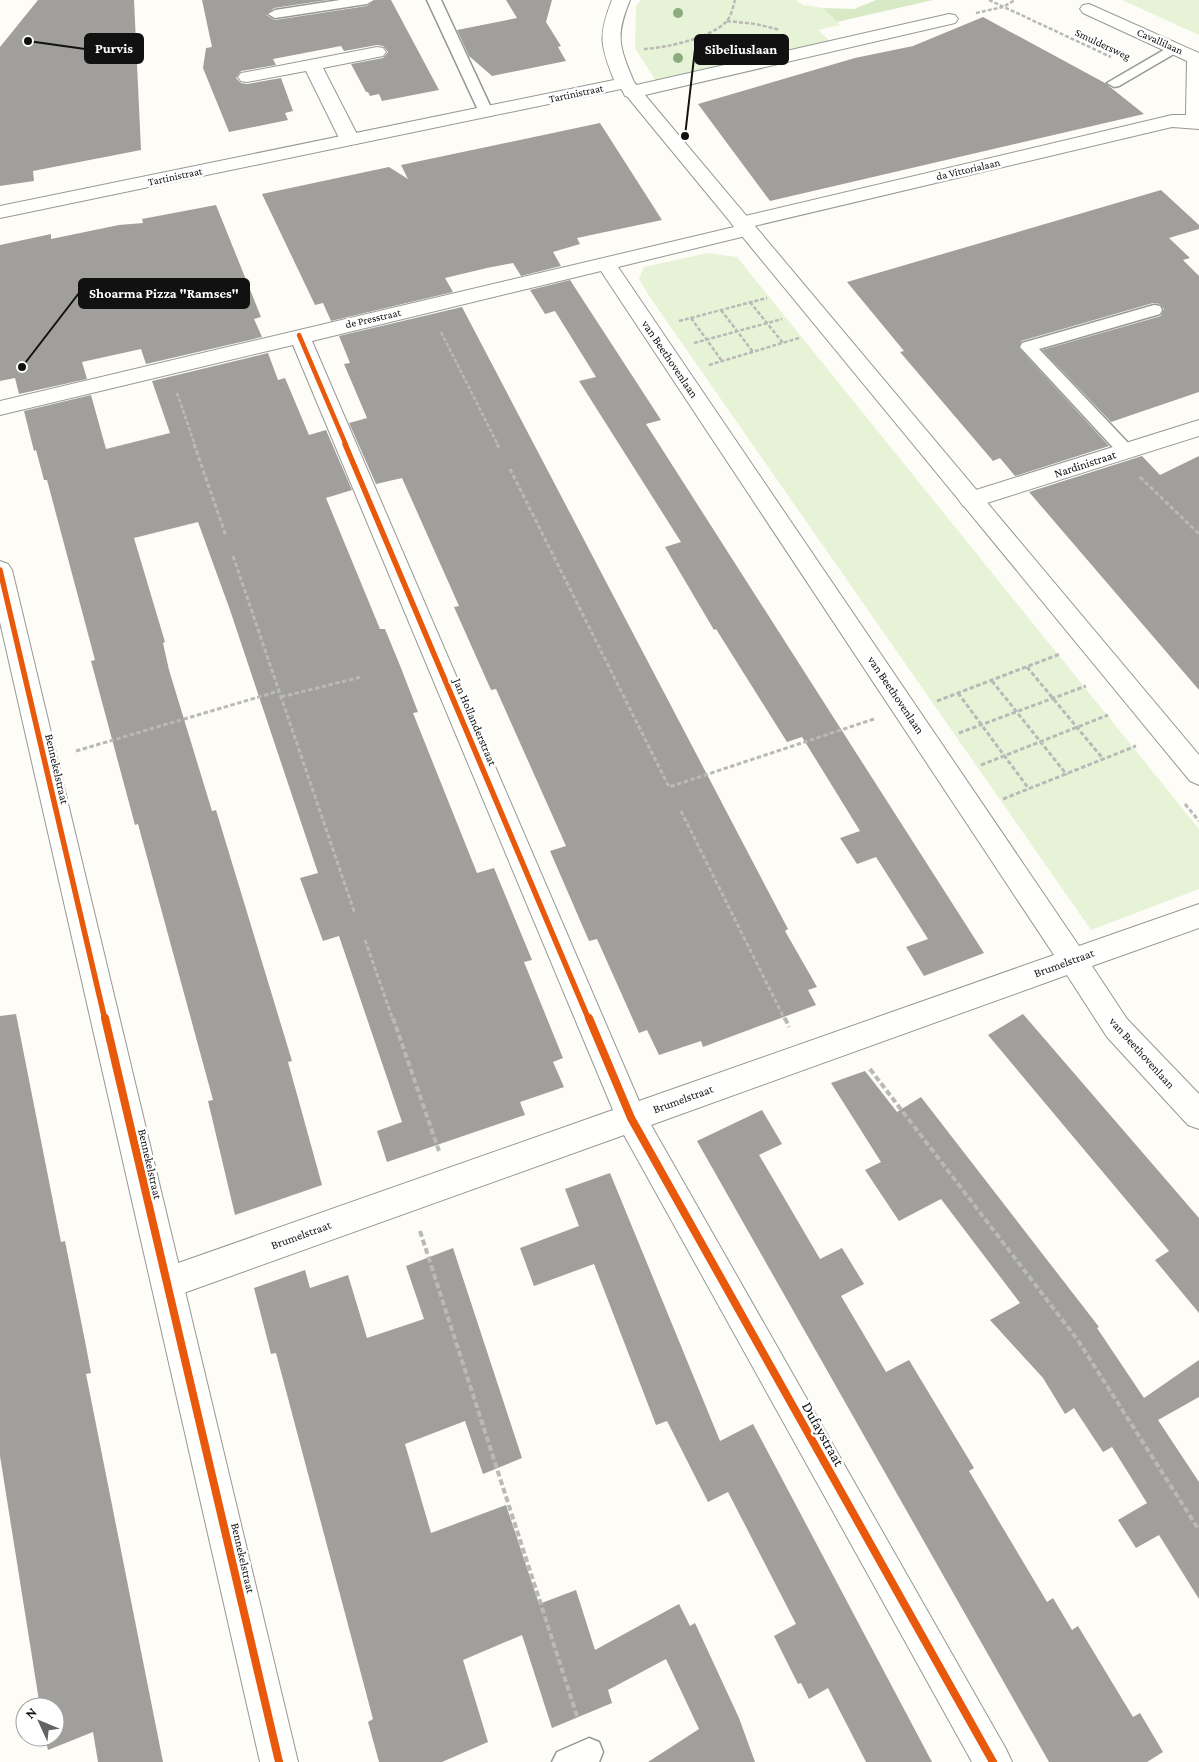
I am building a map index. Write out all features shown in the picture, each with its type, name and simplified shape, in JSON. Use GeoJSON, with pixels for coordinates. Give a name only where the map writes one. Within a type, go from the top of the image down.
{"type":"FeatureCollection","features":[{"type":"Feature","properties":{"kind":"street"},"geometry":{"type":"LineString","coordinates":[[622,0],[611,25],[612,52],[629,88],[1199,774]]}},
{"type":"Feature","properties":{"kind":"street","name":"Cavallilaan"},"geometry":{"type":"LineString","coordinates":[[1089,9],[1196,58],[1197,122]]}},
{"type":"Feature","properties":{"kind":"street","name":"Tartinistraat"},"geometry":{"type":"LineString","coordinates":[[0,212],[486,112],[629,88],[949,19]]}},
{"type":"Feature","properties":{"kind":"street"},"geometry":{"type":"LineString","coordinates":[[247,77],[377,52]]}},
{"type":"Feature","properties":{"kind":"street"},"geometry":{"type":"LineString","coordinates":[[312,65],[350,140]]}},
{"type":"Feature","properties":{"kind":"street","name":"da Vittorialaan"},"geometry":{"type":"LineString","coordinates":[[744,226],[1172,121],[1197,122]]}},
{"type":"Feature","properties":{"kind":"street","name":"de Presstraat"},"geometry":{"type":"LineString","coordinates":[[0,408],[299,335],[606,264],[744,226]]}},
{"type":"Feature","properties":{"kind":"street","name":"van Beethovenlaan"},"geometry":{"type":"LineString","coordinates":[[606,264],[905,708],[1117,1028],[1199,1115]]}},
{"type":"Feature","properties":{"kind":"street","name":"Jan Hollanderstraat"},"geometry":{"type":"LineString","coordinates":[[299,335],[631,1118]]}},
{"type":"Feature","properties":{"kind":"street","name":"Nardinistraat"},"geometry":{"type":"LineString","coordinates":[[971,500],[1199,428]]}},
{"type":"Feature","properties":{"kind":"street","name":"Bennekelstraat"},"geometry":{"type":"LineString","coordinates":[[0,570],[7,629],[44,760],[279,1762]]}},
{"type":"Feature","properties":{"kind":"street","name":"Brumelstraat"},"geometry":{"type":"LineString","coordinates":[[167,1283],[1199,916]]}},
{"type":"Feature","properties":{"kind":"street","name":"Dufaystraat"},"geometry":{"type":"LineString","coordinates":[[631,1118],[993,1762]]}},
{"type":"Feature","properties":{"kind":"lane"},"geometry":{"type":"LineString","coordinates":[[275,14],[367,0]]}},
{"type":"Feature","properties":{"kind":"lane"},"geometry":{"type":"LineString","coordinates":[[434,0],[486,112]]}},
{"type":"Feature","properties":{"kind":"lane"},"geometry":{"type":"LineString","coordinates":[[1114,83],[1174,48]]}},
{"type":"Feature","properties":{"kind":"lane"},"geometry":{"type":"LineString","coordinates":[[1121,452],[1028,347],[1154,310]]}},
{"type":"Feature","properties":{"kind":"path"},"geometry":{"type":"LineString","coordinates":[[612,52],[632,49],[658,50],[700,36],[726,21],[736,0]]}},
{"type":"Feature","properties":{"kind":"path"},"geometry":{"type":"LineString","coordinates":[[949,19],[1003,7],[1014,0]]}},
{"type":"Feature","properties":{"kind":"path"},"geometry":{"type":"LineString","coordinates":[[671,323],[773,296]]}},
{"type":"Feature","properties":{"kind":"path"},"geometry":{"type":"LineString","coordinates":[[750,302],[783,343]]}},
{"type":"Feature","properties":{"kind":"path"},"geometry":{"type":"LineString","coordinates":[[428,305],[500,450]]}},
{"type":"Feature","properties":{"kind":"path"},"geometry":{"type":"LineString","coordinates":[[721,310],[754,352]]}},
{"type":"Feature","properties":{"kind":"path"},"geometry":{"type":"LineString","coordinates":[[686,345],[789,317]]}},
{"type":"Feature","properties":{"kind":"path"},"geometry":{"type":"LineString","coordinates":[[691,318],[722,361]]}},
{"type":"Feature","properties":{"kind":"path"},"geometry":{"type":"LineString","coordinates":[[702,367],[805,337]]}},
{"type":"Feature","properties":{"kind":"path"},"geometry":{"type":"LineString","coordinates":[[168,367],[226,536]]}},
{"type":"Feature","properties":{"kind":"path"},"geometry":{"type":"LineString","coordinates":[[1121,452],[1199,534]]}},
{"type":"Feature","properties":{"kind":"path"},"geometry":{"type":"LineString","coordinates":[[510,469],[669,787],[905,708]]}},
{"type":"Feature","properties":{"kind":"path"},"geometry":{"type":"LineString","coordinates":[[233,556],[355,914]]}},
{"type":"Feature","properties":{"kind":"path"},"geometry":{"type":"LineString","coordinates":[[933,703],[1065,652]]}},
{"type":"Feature","properties":{"kind":"path"},"geometry":{"type":"LineString","coordinates":[[1027,667],[1104,760]]}},
{"type":"Feature","properties":{"kind":"path"},"geometry":{"type":"LineString","coordinates":[[281,697],[361,677]]}},
{"type":"Feature","properties":{"kind":"path"},"geometry":{"type":"LineString","coordinates":[[992,680],[1067,775]]}},
{"type":"Feature","properties":{"kind":"path"},"geometry":{"type":"LineString","coordinates":[[956,734],[1090,684]]}},
{"type":"Feature","properties":{"kind":"path"},"geometry":{"type":"LineString","coordinates":[[44,760],[280,691]]}},
{"type":"Feature","properties":{"kind":"path"},"geometry":{"type":"LineString","coordinates":[[958,693],[1029,789]]}},
{"type":"Feature","properties":{"kind":"path"},"geometry":{"type":"LineString","coordinates":[[979,766],[1076,726],[1113,713]]}},
{"type":"Feature","properties":{"kind":"path"},"geometry":{"type":"LineString","coordinates":[[1007,807],[1002,800],[1139,745]]}},
{"type":"Feature","properties":{"kind":"path"},"geometry":{"type":"LineString","coordinates":[[681,811],[803,1056]]}},
{"type":"Feature","properties":{"kind":"path"},"geometry":{"type":"LineString","coordinates":[[365,940],[450,1182]]}},
{"type":"Feature","properties":{"kind":"path"},"geometry":{"type":"LineString","coordinates":[[848,1040],[1077,1339],[1199,1530]]}},
{"type":"Feature","properties":{"kind":"path"},"geometry":{"type":"LineString","coordinates":[[408,1197],[434,1269],[578,1757]]}},
{"type":"Feature","properties":{"kind":"green space"},"geometry":{"type":"Polygon","coordinates":[[[641,0],[796,0],[803,5],[823,8],[840,25],[818,30],[829,40],[828,44],[656,81],[635,48],[636,6],[641,0]]]}},
{"type":"Feature","properties":{"kind":"green space"},"geometry":{"type":"Polygon","coordinates":[[[876,0],[933,0],[837,22],[823,8],[854,9],[876,0]]]}},
{"type":"Feature","properties":{"kind":"green space"},"geometry":{"type":"Polygon","coordinates":[[[1122,0],[1199,0],[1199,35],[1122,0]]]}},
{"type":"Feature","properties":{"kind":"green space"},"geometry":{"type":"Polygon","coordinates":[[[708,253],[737,257],[1199,829],[1199,889],[1091,930],[639,279],[644,267],[708,253]]]}},
{"type":"Feature","properties":{"kind":"building"},"geometry":{"type":"Polygon","coordinates":[[[38,0],[134,0],[141,150],[33,171],[34,181],[0,186],[0,47],[38,0]]]}},
{"type":"Feature","properties":{"kind":"building"},"geometry":{"type":"Polygon","coordinates":[[[202,0],[328,0],[274,8],[266,15],[275,20],[367,6],[376,0],[391,0],[439,90],[382,101],[379,94],[370,96],[351,64],[383,58],[388,52],[383,46],[377,45],[344,51],[341,46],[273,59],[276,65],[241,71],[236,78],[241,83],[247,84],[281,78],[293,111],[285,113],[288,120],[229,132],[203,68],[206,48],[212,47],[202,0]]]}},
{"type":"Feature","properties":{"kind":"building"},"geometry":{"type":"Polygon","coordinates":[[[506,0],[552,0],[546,22],[561,46],[558,47],[566,61],[492,76],[469,56],[457,30],[517,18],[506,0]]]}},
{"type":"Feature","properties":{"kind":"building"},"geometry":{"type":"Polygon","coordinates":[[[983,17],[1105,83],[1144,114],[770,201],[698,104],[855,58],[913,46],[983,17]]]}},
{"type":"Feature","properties":{"kind":"building"},"geometry":{"type":"Polygon","coordinates":[[[600,123],[662,220],[577,238],[580,244],[553,252],[561,266],[521,276],[513,263],[445,278],[453,292],[331,321],[323,303],[315,305],[262,194],[389,167],[408,179],[401,165],[600,123]]]}},
{"type":"Feature","properties":{"kind":"building"},"geometry":{"type":"Polygon","coordinates":[[[1161,190],[1199,225],[1199,229],[1169,238],[1190,258],[1183,260],[1199,276],[1199,392],[1111,422],[1042,350],[1161,316],[1164,309],[1160,304],[1153,303],[1021,341],[1019,348],[1109,446],[1015,476],[1000,458],[993,461],[900,352],[904,351],[847,282],[1161,190]]]}},
{"type":"Feature","properties":{"kind":"building"},"geometry":{"type":"Polygon","coordinates":[[[216,205],[261,317],[254,319],[262,337],[146,364],[141,349],[82,362],[87,379],[19,394],[15,378],[0,381],[0,245],[51,234],[51,239],[119,225],[143,223],[142,219],[216,205]]]}},
{"type":"Feature","properties":{"kind":"building"},"geometry":{"type":"Polygon","coordinates":[[[570,280],[661,420],[646,424],[984,953],[924,976],[906,947],[928,939],[876,857],[857,864],[840,838],[860,831],[802,737],[787,742],[716,629],[714,630],[665,547],[681,542],[579,381],[596,377],[555,311],[545,314],[530,290],[570,280]]]}},
{"type":"Feature","properties":{"kind":"building"},"geometry":{"type":"Polygon","coordinates":[[[462,307],[788,929],[785,931],[817,987],[808,990],[816,1005],[703,1047],[701,1041],[659,1055],[647,1030],[639,1033],[597,939],[589,941],[550,851],[566,846],[496,689],[491,690],[454,607],[459,606],[402,478],[376,484],[349,423],[367,418],[344,364],[350,363],[339,336],[462,307]]]}},
{"type":"Feature","properties":{"kind":"building"},"geometry":{"type":"Polygon","coordinates":[[[268,353],[278,380],[285,378],[309,435],[326,430],[352,490],[326,498],[380,629],[385,629],[401,668],[418,712],[413,713],[477,873],[494,868],[532,960],[524,962],[563,1058],[553,1062],[564,1087],[520,1102],[525,1115],[387,1162],[377,1131],[402,1122],[339,936],[323,941],[300,878],[318,873],[230,610],[198,522],[134,538],[165,642],[163,643],[169,670],[212,811],[216,810],[292,1061],[288,1062],[322,1185],[235,1215],[208,1101],[213,1100],[138,824],[135,825],[91,661],[95,660],[47,480],[44,480],[36,450],[34,451],[24,411],[91,395],[106,449],[170,433],[152,381],[268,353]]]}},
{"type":"Feature","properties":{"kind":"building"},"geometry":{"type":"Polygon","coordinates":[[[1142,456],[1160,475],[1199,456],[1199,690],[1029,492],[1142,456]]]}},
{"type":"Feature","properties":{"kind":"building"},"geometry":{"type":"Polygon","coordinates":[[[16,1014],[61,1242],[65,1241],[85,1341],[91,1373],[86,1374],[163,1762],[98,1762],[93,1732],[65,1743],[65,1697],[38,1697],[0,1456],[0,1016],[16,1014]]]}},
{"type":"Feature","properties":{"kind":"building"},"geometry":{"type":"Polygon","coordinates":[[[1023,1014],[1199,1218],[1199,1313],[1155,1260],[1169,1251],[988,1035],[1023,1014]]]}},
{"type":"Feature","properties":{"kind":"building"},"geometry":{"type":"Polygon","coordinates":[[[865,1071],[897,1112],[921,1097],[1099,1327],[1097,1328],[1144,1398],[1199,1360],[1199,1397],[1158,1420],[1199,1482],[1199,1599],[1159,1535],[1136,1548],[1118,1520],[1147,1503],[1112,1447],[1103,1452],[1074,1408],[1065,1414],[1043,1378],[990,1320],[1020,1303],[941,1199],[899,1221],[865,1170],[881,1162],[831,1083],[865,1071]]]}},
{"type":"Feature","properties":{"kind":"building"},"geometry":{"type":"Polygon","coordinates":[[[762,1110],[782,1144],[759,1155],[820,1259],[842,1248],[864,1284],[841,1296],[886,1372],[909,1360],[974,1468],[969,1471],[1047,1602],[1053,1598],[1072,1630],[1078,1626],[1133,1717],[1140,1713],[1163,1752],[1147,1762],[1049,1762],[697,1141],[762,1110]]]}},
{"type":"Feature","properties":{"kind":"building"},"geometry":{"type":"Polygon","coordinates":[[[610,1173],[720,1441],[753,1424],[932,1762],[866,1762],[828,1688],[809,1699],[801,1683],[798,1684],[774,1636],[796,1624],[728,1492],[708,1502],[667,1421],[656,1425],[594,1264],[534,1286],[520,1248],[579,1226],[565,1189],[610,1173]]]}},
{"type":"Feature","properties":{"kind":"building"},"geometry":{"type":"Polygon","coordinates":[[[453,1248],[522,1458],[483,1474],[465,1421],[405,1444],[431,1533],[506,1505],[539,1604],[576,1590],[595,1650],[679,1604],[690,1626],[695,1623],[739,1718],[755,1762],[648,1762],[699,1729],[666,1659],[608,1690],[612,1703],[552,1728],[522,1635],[463,1660],[488,1742],[442,1762],[379,1762],[368,1722],[373,1719],[276,1353],[271,1354],[254,1288],[305,1270],[310,1288],[348,1275],[367,1338],[424,1319],[406,1266],[453,1248]]]}},
{"type":"Feature","properties":{"kind":"cycle path"},"geometry":{"type":"LineString","coordinates":[[299,335],[631,1118],[993,1762]]}},
{"type":"Feature","properties":{"kind":"cycle path"},"geometry":{"type":"LineString","coordinates":[[0,570],[279,1762]]}},
{"type":"Feature","properties":{"kind":"place","name":"Purvis"},"geometry":{"type":"Point","coordinates":[28,41]}},
{"type":"Feature","properties":{"kind":"place","name":"Sibeliuslaan"},"geometry":{"type":"Point","coordinates":[685,136]}},
{"type":"Feature","properties":{"kind":"place","name":"Shoarma Pizza \"Ramses\""},"geometry":{"type":"Point","coordinates":[22,367]}}]}
